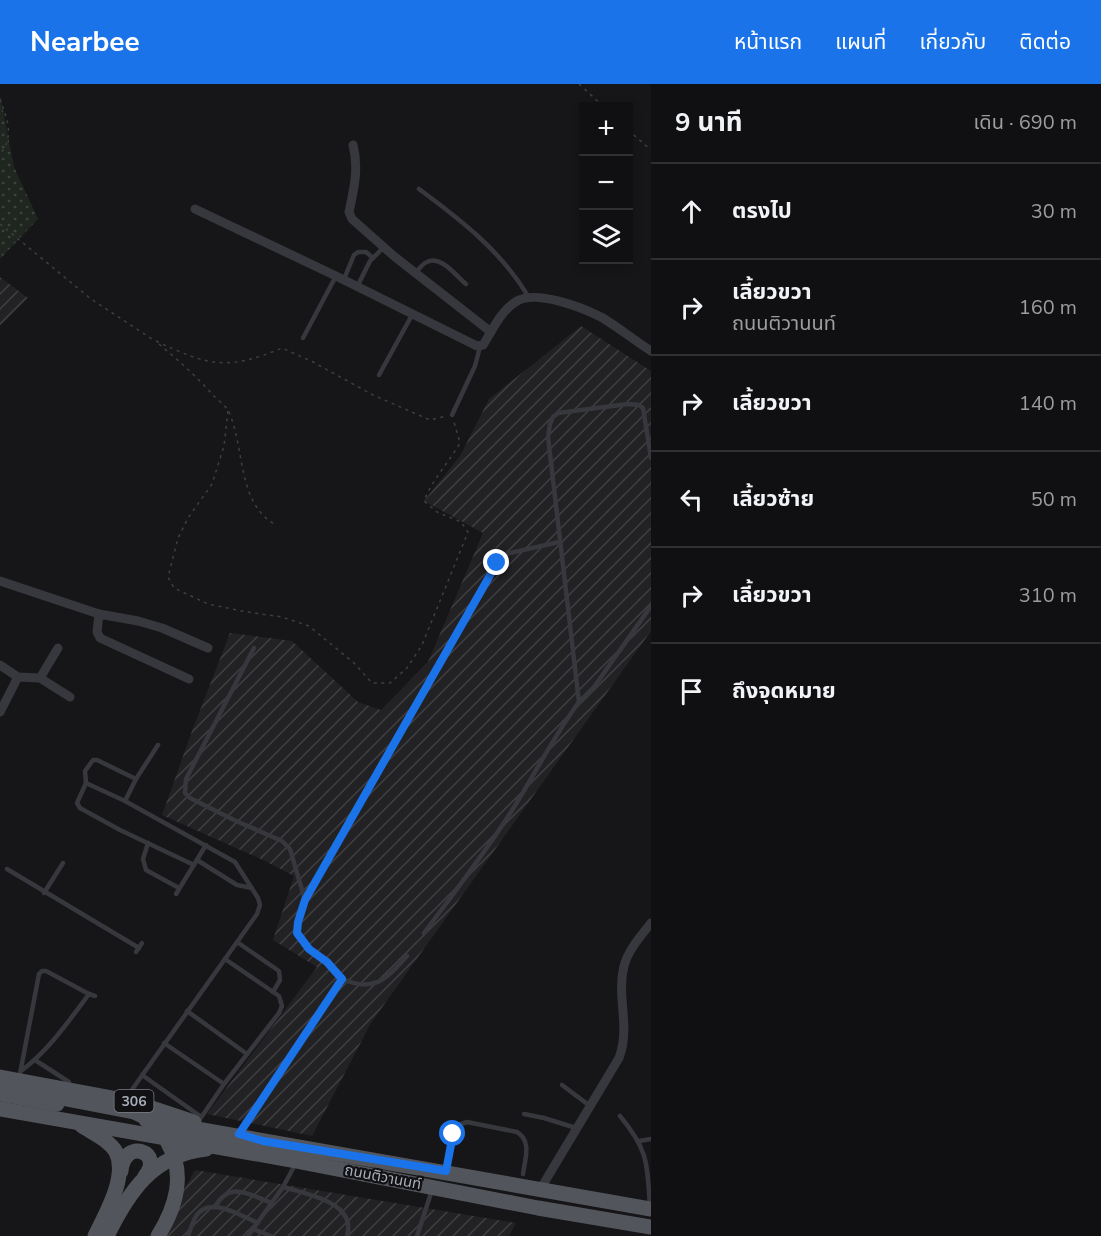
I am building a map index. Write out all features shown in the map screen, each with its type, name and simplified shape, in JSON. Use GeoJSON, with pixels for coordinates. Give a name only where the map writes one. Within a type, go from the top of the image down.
{"type":"FeatureCollection","features":[{"type":"Feature","properties":{"kind":"main road","name":"ถนนติวานนท์"},"geometry":{"type":"LineString","coordinates":[[0,1077],[20,1075],[124,1100],[199,1120],[263,1141]]}},
{"type":"Feature","properties":{"kind":"main road"},"geometry":{"type":"LineString","coordinates":[[0,1086],[134,1112],[151,1121],[160,1130],[173,1152],[178,1184],[175,1202],[158,1236]]}},
{"type":"Feature","properties":{"kind":"main road","name":"ถนนติวานนท์"},"geometry":{"type":"LineString","coordinates":[[0,1094],[541,1188],[650,1202]]}},
{"type":"Feature","properties":{"kind":"main road","name":"ถนนติวานนท์"},"geometry":{"type":"LineString","coordinates":[[0,1111],[297,1161],[537,1208],[651,1227]]}},
{"type":"Feature","properties":{"kind":"main road"},"geometry":{"type":"LineString","coordinates":[[75,1122],[111,1146],[116,1152],[121,1174]]}},
{"type":"Feature","properties":{"kind":"main road"},"geometry":{"type":"LineString","coordinates":[[145,1176],[168,1160],[182,1154],[194,1150],[221,1148]]}},
{"type":"Feature","properties":{"kind":"main road"},"geometry":{"type":"LineString","coordinates":[[95,1236],[121,1174],[124,1158],[129,1153],[140,1152],[149,1158],[151,1168],[126,1201],[107,1236]]}},
{"type":"Feature","properties":{"kind":"main road"},"geometry":{"type":"LineString","coordinates":[[537,1208],[541,1188]]}},
{"type":"Feature","properties":{"kind":"street"},"geometry":{"type":"LineString","coordinates":[[353,145],[357,159],[357,172],[350,212],[352,219],[415,273],[491,332]]}},
{"type":"Feature","properties":{"kind":"street"},"geometry":{"type":"LineString","coordinates":[[195,209],[480,347],[506,309],[528,296],[591,313],[651,351]]}},
{"type":"Feature","properties":{"kind":"street"},"geometry":{"type":"LineString","coordinates":[[0,581],[99,614],[162,628],[208,648]]}},
{"type":"Feature","properties":{"kind":"street"},"geometry":{"type":"LineString","coordinates":[[99,614],[97,632],[100,638],[189,679]]}},
{"type":"Feature","properties":{"kind":"street"},"geometry":{"type":"LineString","coordinates":[[40,678],[58,648]]}},
{"type":"Feature","properties":{"kind":"street"},"geometry":{"type":"LineString","coordinates":[[0,665],[18,677],[40,678],[70,698]]}},
{"type":"Feature","properties":{"kind":"street"},"geometry":{"type":"LineString","coordinates":[[0,712],[18,677]]}},
{"type":"Feature","properties":{"kind":"street"},"geometry":{"type":"LineString","coordinates":[[541,1188],[619,1058],[624,1045],[625,1032],[622,979],[624,965],[629,954],[650,927]]}},
{"type":"Feature","properties":{"kind":"lane"},"geometry":{"type":"LineString","coordinates":[[419,189],[464,222],[500,258],[518,279],[528,296]]}},
{"type":"Feature","properties":{"kind":"lane"},"geometry":{"type":"LineString","coordinates":[[357,287],[373,258],[384,247]]}},
{"type":"Feature","properties":{"kind":"lane"},"geometry":{"type":"LineString","coordinates":[[303,338],[354,255],[362,251],[373,258]]}},
{"type":"Feature","properties":{"kind":"lane"},"geometry":{"type":"LineString","coordinates":[[415,273],[426,262],[433,260],[442,262],[466,284]]}},
{"type":"Feature","properties":{"kind":"lane"},"geometry":{"type":"LineString","coordinates":[[379,375],[412,315]]}},
{"type":"Feature","properties":{"kind":"lane"},"geometry":{"type":"LineString","coordinates":[[452,415],[475,366],[480,347]]}},
{"type":"Feature","properties":{"kind":"lane"},"geometry":{"type":"LineString","coordinates":[[579,702],[548,437],[553,417],[558,413],[628,404],[639,405],[643,408],[651,458]]}},
{"type":"Feature","properties":{"kind":"lane"},"geometry":{"type":"LineString","coordinates":[[407,956],[388,976],[365,986],[342,979],[327,962],[309,949],[297,933],[305,900],[497,563],[506,554],[559,542]]}},
{"type":"Feature","properties":{"kind":"lane"},"geometry":{"type":"LineString","coordinates":[[424,933],[499,830],[561,726],[594,687],[651,606]]}},
{"type":"Feature","properties":{"kind":"lane"},"geometry":{"type":"LineString","coordinates":[[254,648],[186,779],[185,793],[190,798],[234,820],[282,841],[290,849],[305,900]]}},
{"type":"Feature","properties":{"kind":"lane"},"geometry":{"type":"LineString","coordinates":[[125,801],[136,779],[158,746]]}},
{"type":"Feature","properties":{"kind":"lane"},"geometry":{"type":"LineString","coordinates":[[136,779],[101,761],[93,760],[85,771],[86,783],[77,803],[80,808],[148,843],[195,862],[237,885],[252,888]]}},
{"type":"Feature","properties":{"kind":"lane"},"geometry":{"type":"LineString","coordinates":[[86,783],[125,801],[235,862],[260,905],[257,914],[124,1100]]}},
{"type":"Feature","properties":{"kind":"lane"},"geometry":{"type":"LineString","coordinates":[[148,843],[143,859],[146,870],[179,888]]}},
{"type":"Feature","properties":{"kind":"lane"},"geometry":{"type":"LineString","coordinates":[[176,894],[206,845]]}},
{"type":"Feature","properties":{"kind":"lane"},"geometry":{"type":"LineString","coordinates":[[44,893],[63,863]]}},
{"type":"Feature","properties":{"kind":"lane"},"geometry":{"type":"LineString","coordinates":[[7,869],[137,950],[142,943]]}},
{"type":"Feature","properties":{"kind":"lane"},"geometry":{"type":"LineString","coordinates":[[237,942],[279,971],[280,980],[273,992]]}},
{"type":"Feature","properties":{"kind":"lane"},"geometry":{"type":"LineString","coordinates":[[142,1075],[199,1120],[279,1013],[281,1001],[273,992],[225,959]]}},
{"type":"Feature","properties":{"kind":"lane"},"geometry":{"type":"LineString","coordinates":[[20,1075],[39,974],[46,971],[95,996]]}},
{"type":"Feature","properties":{"kind":"lane"},"geometry":{"type":"LineString","coordinates":[[239,1134],[342,979]]}},
{"type":"Feature","properties":{"kind":"lane"},"geometry":{"type":"LineString","coordinates":[[20,1075],[55,1038],[89,994]]}},
{"type":"Feature","properties":{"kind":"lane"},"geometry":{"type":"LineString","coordinates":[[187,1011],[248,1054]]}},
{"type":"Feature","properties":{"kind":"lane"},"geometry":{"type":"LineString","coordinates":[[164,1043],[224,1084]]}},
{"type":"Feature","properties":{"kind":"lane"},"geometry":{"type":"LineString","coordinates":[[35,1060],[69,1082]]}},
{"type":"Feature","properties":{"kind":"lane"},"geometry":{"type":"LineString","coordinates":[[562,1085],[590,1106]]}},
{"type":"Feature","properties":{"kind":"lane"},"geometry":{"type":"LineString","coordinates":[[524,1114],[576,1128]]}},
{"type":"Feature","properties":{"kind":"lane"},"geometry":{"type":"LineString","coordinates":[[620,1116],[639,1141],[646,1159],[650,1202]]}},
{"type":"Feature","properties":{"kind":"lane"},"geometry":{"type":"LineString","coordinates":[[446,1171],[455,1126],[467,1122],[517,1132],[522,1136],[527,1147],[523,1174]]}},
{"type":"Feature","properties":{"kind":"lane"},"geometry":{"type":"LineString","coordinates":[[639,1141],[651,1139]]}},
{"type":"Feature","properties":{"kind":"lane"},"geometry":{"type":"LineString","coordinates":[[248,1236],[283,1187],[297,1161]]}},
{"type":"Feature","properties":{"kind":"lane"},"geometry":{"type":"LineString","coordinates":[[283,1187],[322,1199],[339,1208],[347,1220],[349,1230],[347,1236]]}},
{"type":"Feature","properties":{"kind":"lane"},"geometry":{"type":"LineString","coordinates":[[417,1236],[432,1187]]}},
{"type":"Feature","properties":{"kind":"lane"},"geometry":{"type":"LineString","coordinates":[[215,1207],[223,1195],[234,1191],[272,1203]]}},
{"type":"Feature","properties":{"kind":"lane"},"geometry":{"type":"LineString","coordinates":[[188,1236],[195,1217],[201,1210],[215,1207],[258,1223]]}},
{"type":"Feature","properties":{"kind":"lane"},"geometry":{"type":"LineString","coordinates":[[253,1229],[271,1236]]}},
{"type":"Feature","properties":{"kind":"path"},"geometry":{"type":"LineString","coordinates":[[579,84],[599,102]]}},
{"type":"Feature","properties":{"kind":"path"},"geometry":{"type":"LineString","coordinates":[[0,99],[8,123],[9,141],[0,154]]}},
{"type":"Feature","properties":{"kind":"path"},"geometry":{"type":"LineString","coordinates":[[633,134],[651,150]]}},
{"type":"Feature","properties":{"kind":"path"},"geometry":{"type":"LineString","coordinates":[[0,224],[91,299],[156,341],[188,356],[221,364],[255,359],[282,348],[373,395],[430,420],[452,415],[460,443],[428,490],[424,501],[437,512],[461,522],[468,532],[422,645],[406,668],[390,683],[372,683],[354,663],[309,626],[282,617],[208,604],[174,588],[168,577],[178,538],[188,518],[212,484],[224,446],[228,411]]}},
{"type":"Feature","properties":{"kind":"path"},"geometry":{"type":"LineString","coordinates":[[156,341],[192,372],[228,411],[247,487],[256,507],[265,519],[276,525]]}},
{"type":"Feature","properties":{"kind":"shaded area"},"geometry":{"type":"Polygon","coordinates":[[[0,95],[14,167],[38,219],[0,259],[0,95]]]}},
{"type":"Feature","properties":{"kind":"shaded area"},"geometry":{"type":"Polygon","coordinates":[[[0,277],[28,298],[0,326],[0,277]]]}},
{"type":"Feature","properties":{"kind":"shaded area"},"geometry":{"type":"Polygon","coordinates":[[[581,326],[651,371],[651,631],[371,1023],[312,1136],[207,1114],[317,967],[273,940],[294,876],[162,815],[230,633],[292,641],[358,702],[381,710],[428,662],[483,533],[424,501],[460,456],[489,399],[581,326]]]}},
{"type":"Feature","properties":{"kind":"shaded area"},"geometry":{"type":"Polygon","coordinates":[[[195,1170],[516,1223],[509,1236],[158,1236],[195,1170]]]}},
{"type":"Feature","properties":{"kind":"route"},"geometry":{"type":"LineString","coordinates":[[453,1134],[446,1171],[263,1141],[239,1134],[342,979],[327,962],[309,949],[297,933],[305,900],[497,563]]}}]}
